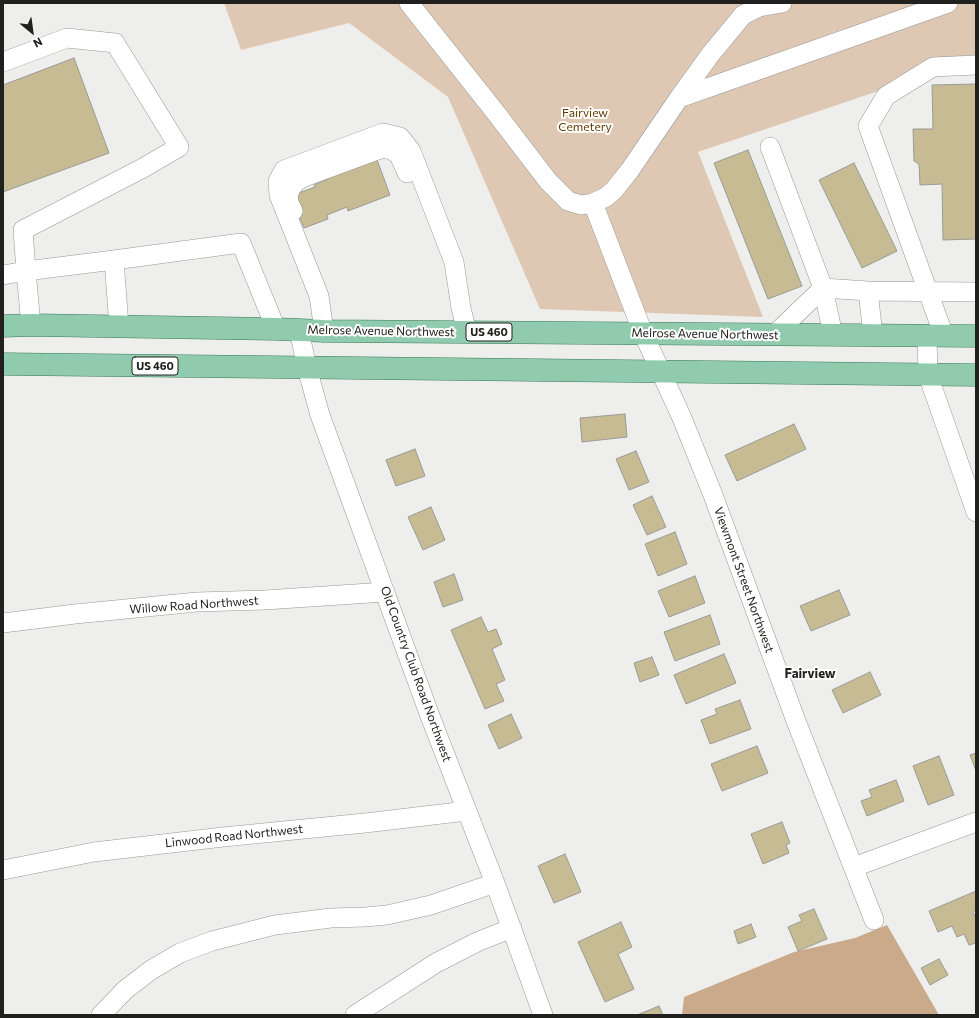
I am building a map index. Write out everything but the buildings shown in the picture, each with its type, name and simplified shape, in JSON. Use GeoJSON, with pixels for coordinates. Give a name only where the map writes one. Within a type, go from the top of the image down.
{"type":"FeatureCollection","features":[{"type":"Feature","properties":{"kind":"main road","name":"Melrose Avenue Northwest"},"geometry":{"type":"LineString","coordinates":[[3,326],[119,326],[324,331],[976,336]]}},
{"type":"Feature","properties":{"kind":"main road","name":"US 460"},"geometry":{"type":"LineString","coordinates":[[3,364],[976,375]]}},
{"type":"Feature","properties":{"kind":"street"},"geometry":{"type":"LineString","coordinates":[[408,3],[548,181],[568,201],[581,204],[593,203],[606,197],[614,190],[630,170],[710,55],[743,15],[758,5],[782,3]]}},
{"type":"Feature","properties":{"kind":"street"},"geometry":{"type":"LineString","coordinates":[[679,98],[948,3]]}},
{"type":"Feature","properties":{"kind":"street"},"geometry":{"type":"LineString","coordinates":[[3,62],[67,38],[115,43],[179,147],[143,168],[22,230],[30,325]]}},
{"type":"Feature","properties":{"kind":"street"},"geometry":{"type":"LineString","coordinates":[[976,65],[933,68],[886,96],[868,126],[929,292],[935,336],[928,375],[976,512]]}},
{"type":"Feature","properties":{"kind":"street"},"geometry":{"type":"LineString","coordinates":[[324,331],[319,296],[279,195],[278,181],[284,170],[383,133],[400,137],[411,151],[454,262],[461,308],[467,332]]}},
{"type":"Feature","properties":{"kind":"street"},"geometry":{"type":"LineString","coordinates":[[770,147],[823,288],[833,335]]}},
{"type":"Feature","properties":{"kind":"street","name":"Viewmont Street Northwest"},"geometry":{"type":"LineString","coordinates":[[593,203],[643,333],[682,418],[796,721],[874,920]]}},
{"type":"Feature","properties":{"kind":"street"},"geometry":{"type":"LineString","coordinates":[[3,275],[241,243],[276,329]]}},
{"type":"Feature","properties":{"kind":"street"},"geometry":{"type":"LineString","coordinates":[[114,260],[119,326]]}},
{"type":"Feature","properties":{"kind":"street"},"geometry":{"type":"LineString","coordinates":[[774,335],[823,288],[868,291],[976,292]]}},
{"type":"Feature","properties":{"kind":"street"},"geometry":{"type":"LineString","coordinates":[[868,291],[872,335]]}},
{"type":"Feature","properties":{"kind":"street","name":"Old Country Club Road Northwest"},"geometry":{"type":"LineString","coordinates":[[299,330],[307,368],[320,415],[544,1015]]}},
{"type":"Feature","properties":{"kind":"street","name":"Willow Road Northwest"},"geometry":{"type":"LineString","coordinates":[[3,622],[197,602],[265,600],[385,592]]}},
{"type":"Feature","properties":{"kind":"street","name":"Linwood Road Northwest"},"geometry":{"type":"LineString","coordinates":[[3,870],[94,852],[467,811]]}},
{"type":"Feature","properties":{"kind":"street"},"geometry":{"type":"LineString","coordinates":[[854,867],[976,822]]}},
{"type":"Feature","properties":{"kind":"street"},"geometry":{"type":"LineString","coordinates":[[101,1015],[125,990],[151,970],[180,953],[212,941],[275,925],[331,918],[387,915],[431,905],[495,883]]}},
{"type":"Feature","properties":{"kind":"street"},"geometry":{"type":"LineString","coordinates":[[355,1015],[436,963],[477,942],[512,928]]}},
{"type":"Feature","properties":{"kind":"green space","name":"Fairview Cemetery"},"geometry":{"type":"Polygon","coordinates":[[[224,3],[976,3],[976,58],[698,152],[763,317],[540,309],[448,97],[349,23],[241,50],[224,3]]]}},
{"type":"Feature","properties":{"kind":"shaded area"},"geometry":{"type":"Polygon","coordinates":[[[887,925],[939,1015],[682,1015],[684,997],[794,952],[855,938],[887,925]]]}},
{"type":"Feature","properties":{"kind":"district","name":"Fairview"},"geometry":{"type":"Point","coordinates":[810,674]}}]}
